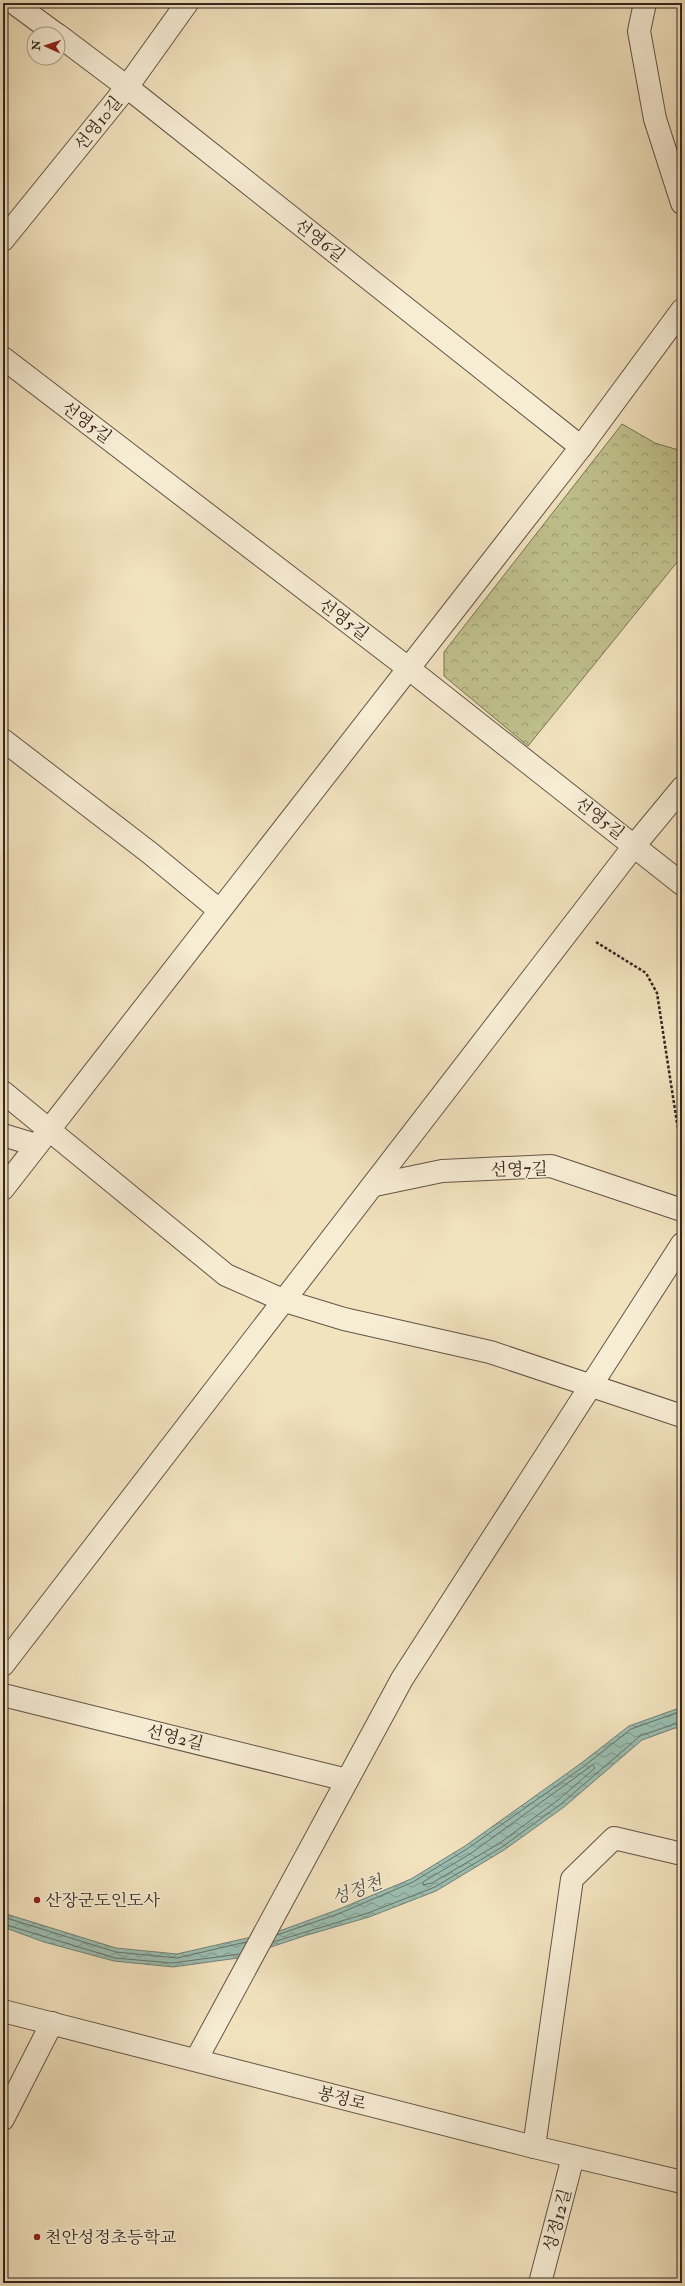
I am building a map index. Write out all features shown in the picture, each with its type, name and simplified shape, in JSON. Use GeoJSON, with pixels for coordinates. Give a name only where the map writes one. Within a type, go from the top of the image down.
{"type":"FeatureCollection","features":[{"type":"Feature","properties":{"kind":"street","name":"선영6길"},"geometry":{"type":"LineString","coordinates":[[14,3],[45,26]]}},
{"type":"Feature","properties":{"kind":"street","name":"선영10길"},"geometry":{"type":"LineString","coordinates":[[3,240],[127,87],[188,3]]}},
{"type":"Feature","properties":{"kind":"street"},"geometry":{"type":"LineString","coordinates":[[645,3],[639,31],[655,119],[682,203]]}},
{"type":"Feature","properties":{"kind":"street","name":"선영6길"},"geometry":{"type":"LineString","coordinates":[[66,42],[127,87],[581,447]]}},
{"type":"Feature","properties":{"kind":"street"},"geometry":{"type":"LineString","coordinates":[[3,1189],[581,447],[682,310]]}},
{"type":"Feature","properties":{"kind":"street","name":"선영5길"},"geometry":{"type":"LineString","coordinates":[[3,358],[408,668],[682,884]]}},
{"type":"Feature","properties":{"kind":"street"},"geometry":{"type":"LineString","coordinates":[[3,740],[150,853],[219,910]]}},
{"type":"Feature","properties":{"kind":"street"},"geometry":{"type":"LineString","coordinates":[[3,1665],[375,1185],[634,846],[682,788]]}},
{"type":"Feature","properties":{"kind":"street"},"geometry":{"type":"LineString","coordinates":[[3,1092],[49,1128],[226,1275],[285,1301],[344,1319],[490,1352],[682,1416]]}},
{"type":"Feature","properties":{"kind":"street"},"geometry":{"type":"LineString","coordinates":[[3,1135],[36,1145]]}},
{"type":"Feature","properties":{"kind":"street","name":"선영7길"},"geometry":{"type":"LineString","coordinates":[[375,1185],[442,1171],[551,1166],[682,1210]]}},
{"type":"Feature","properties":{"kind":"street"},"geometry":{"type":"LineString","coordinates":[[196,2060],[402,1679],[682,1244]]}},
{"type":"Feature","properties":{"kind":"street","name":"선영2길"},"geometry":{"type":"LineString","coordinates":[[3,1695],[347,1780]]}},
{"type":"Feature","properties":{"kind":"street"},"geometry":{"type":"LineString","coordinates":[[534,2147],[572,1879],[614,1838],[682,1854]]}},
{"type":"Feature","properties":{"kind":"street","name":"봉정로"},"geometry":{"type":"LineString","coordinates":[[3,2011],[573,2157],[682,2182]]}},
{"type":"Feature","properties":{"kind":"street"},"geometry":{"type":"LineString","coordinates":[[3,2119],[52,2024]]}},
{"type":"Feature","properties":{"kind":"street","name":"성정12길"},"geometry":{"type":"LineString","coordinates":[[540,2283],[573,2157]]}},
{"type":"Feature","properties":{"kind":"path"},"geometry":{"type":"LineString","coordinates":[[572,928],[646,973],[657,993],[677,1123],[682,1145]]}},
{"type":"Feature","properties":{"kind":"green space"},"geometry":{"type":"Polygon","coordinates":[[[622,424],[655,443],[682,451],[682,546],[678,561],[528,746],[444,676],[444,652],[622,424]]]}},
{"type":"Feature","properties":{"kind":"water"},"geometry":{"type":"Polygon","coordinates":[[[682,1707],[682,1728],[675,1728],[642,1740],[564,1807],[504,1850],[436,1891],[369,1917],[304,1936],[238,1958],[173,1967],[114,1961],[44,1942],[3,1927],[3,1913],[116,1948],[177,1954],[282,1930],[337,1910],[411,1879],[465,1846],[580,1764],[629,1726],[682,1707]]]}},
{"type":"Feature","properties":{"kind":"building"},"geometry":{"type":"Polygon","coordinates":[[[682,95],[682,115],[677,114],[682,95]]]}},
{"type":"Feature","properties":{"kind":"place","name":"산장군도인도사"},"geometry":{"type":"Point","coordinates":[37,1900]}},
{"type":"Feature","properties":{"kind":"place","name":"천안성정초등학교"},"geometry":{"type":"Point","coordinates":[37,2237]}},
{"type":"Feature","properties":{"kind":"water label","name":"성정천"},"geometry":{"type":"Point","coordinates":[357,1890]}}]}
